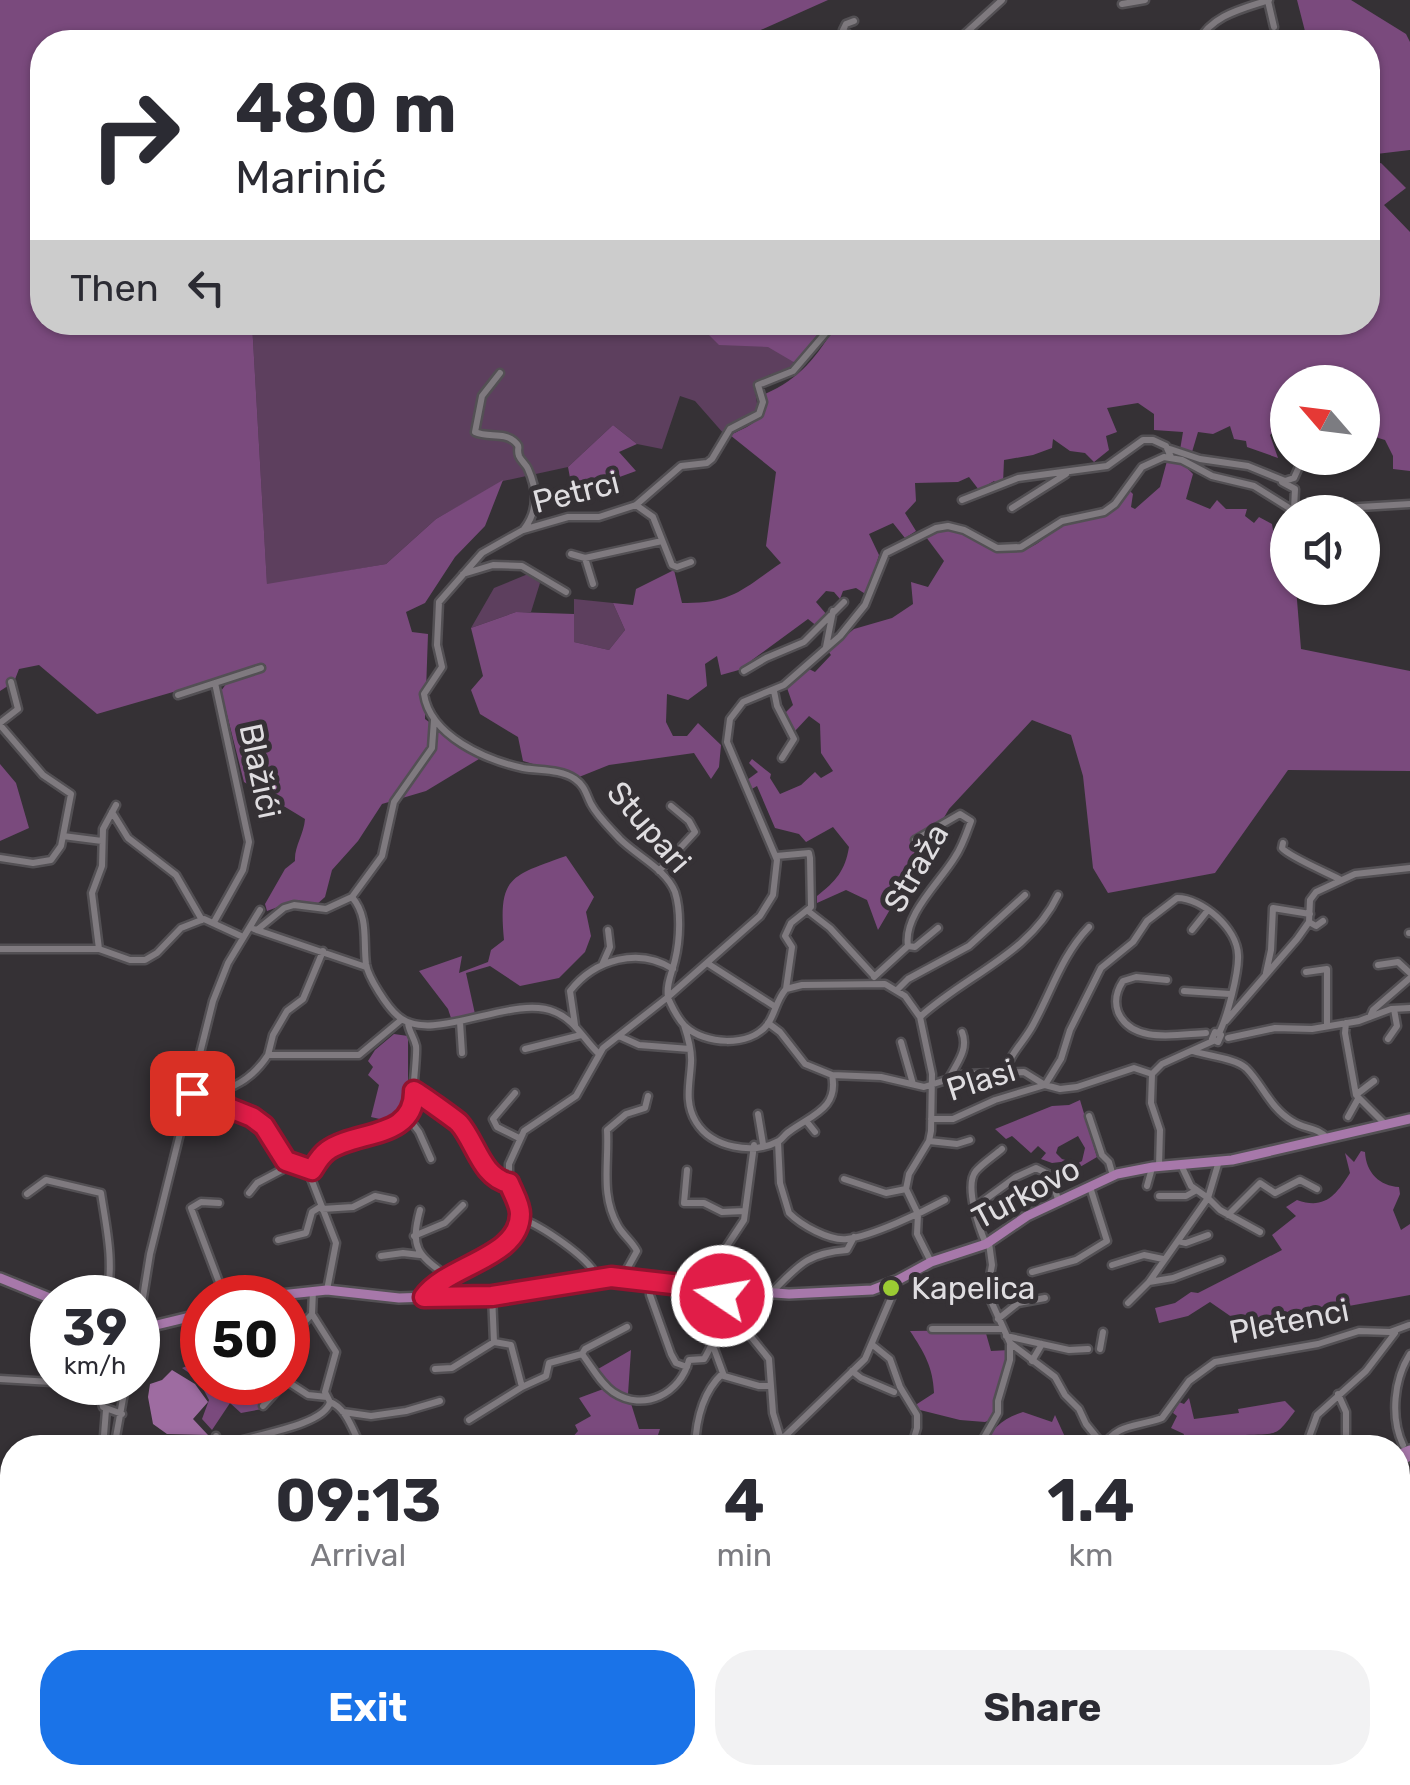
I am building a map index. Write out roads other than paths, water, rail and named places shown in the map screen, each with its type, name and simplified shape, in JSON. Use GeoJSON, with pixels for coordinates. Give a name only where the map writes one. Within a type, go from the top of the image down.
{"type":"FeatureCollection","features":[{"type":"Feature","properties":{"kind":"main road","name":"Turkovo"},"geometry":{"type":"LineString","coordinates":[[716,1296],[740,1291],[872,1290],[931,1262],[987,1243],[1026,1216],[1113,1176],[1274,1151],[1410,1119]]}},
{"type":"Feature","properties":{"kind":"main road"},"geometry":{"type":"LineString","coordinates":[[0,1278],[30,1290]]}},
{"type":"Feature","properties":{"kind":"main road"},"geometry":{"type":"LineString","coordinates":[[310,1291],[424,1297],[492,1296],[597,1278],[650,1282],[716,1296]]}},
{"type":"Feature","properties":{"kind":"street"},"geometry":{"type":"LineString","coordinates":[[969,30],[1002,0]]}},
{"type":"Feature","properties":{"kind":"street"},"geometry":{"type":"LineString","coordinates":[[1122,4],[1145,0]]}},
{"type":"Feature","properties":{"kind":"street"},"geometry":{"type":"LineString","coordinates":[[1205,30],[1241,3],[1268,0],[1274,27]]}},
{"type":"Feature","properties":{"kind":"street"},"geometry":{"type":"LineString","coordinates":[[843,30],[854,21]]}},
{"type":"Feature","properties":{"kind":"street","name":"Petrci"},"geometry":{"type":"LineString","coordinates":[[434,718],[424,694],[442,667],[437,645],[439,602],[482,554],[524,530],[568,518],[598,517],[636,505],[681,466],[707,463],[730,428],[750,420],[763,408],[758,385],[762,380],[787,374],[802,364],[825,335]]}},
{"type":"Feature","properties":{"kind":"street"},"geometry":{"type":"LineString","coordinates":[[500,373],[482,396],[475,432],[513,440],[528,467],[536,500],[533,517],[524,530]]}},
{"type":"Feature","properties":{"kind":"street"},"geometry":{"type":"LineString","coordinates":[[962,500],[1018,478],[1106,466],[1128,448],[1148,440],[1212,476],[1254,486],[1270,496]]}},
{"type":"Feature","properties":{"kind":"street"},"geometry":{"type":"LineString","coordinates":[[424,1297],[447,1276],[502,1247],[517,1228],[519,1218],[509,1183],[509,1164],[519,1138],[538,1119],[576,1096],[599,1054],[618,1035],[668,997],[766,908],[777,880],[776,856],[727,742],[730,719],[743,702],[774,691],[826,648],[865,605],[886,553],[936,528],[954,526],[997,548],[1021,547],[1062,521],[1104,512],[1115,504],[1142,467],[1170,453],[1248,466],[1282,481],[1296,475]]}},
{"type":"Feature","properties":{"kind":"street"},"geometry":{"type":"LineString","coordinates":[[1012,508],[1067,473]]}},
{"type":"Feature","properties":{"kind":"street"},"geometry":{"type":"LineString","coordinates":[[1282,481],[1284,486],[1296,489],[1295,495]]}},
{"type":"Feature","properties":{"kind":"street"},"geometry":{"type":"LineString","coordinates":[[1380,506],[1410,504]]}},
{"type":"Feature","properties":{"kind":"street"},"geometry":{"type":"LineString","coordinates":[[636,505],[650,513],[674,567],[690,562]]}},
{"type":"Feature","properties":{"kind":"street"},"geometry":{"type":"LineString","coordinates":[[571,554],[585,558],[662,541]]}},
{"type":"Feature","properties":{"kind":"street"},"geometry":{"type":"LineString","coordinates":[[585,558],[592,584]]}},
{"type":"Feature","properties":{"kind":"street"},"geometry":{"type":"LineString","coordinates":[[463,574],[493,565],[522,566],[566,592]]}},
{"type":"Feature","properties":{"kind":"street"},"geometry":{"type":"LineString","coordinates":[[744,671],[801,644],[844,602]]}},
{"type":"Feature","properties":{"kind":"street"},"geometry":{"type":"LineString","coordinates":[[826,648],[832,610]]}},
{"type":"Feature","properties":{"kind":"street"},"geometry":{"type":"LineString","coordinates":[[178,695],[261,668]]}},
{"type":"Feature","properties":{"kind":"street"},"geometry":{"type":"LineString","coordinates":[[0,858],[51,860],[61,846],[71,794],[43,775],[0,724],[18,709],[10,682]]}},
{"type":"Feature","properties":{"kind":"street","name":"Blažići"},"geometry":{"type":"LineString","coordinates":[[214,922],[243,870],[249,842],[215,683]]}},
{"type":"Feature","properties":{"kind":"street"},"geometry":{"type":"LineString","coordinates":[[774,691],[794,739],[782,758]]}},
{"type":"Feature","properties":{"kind":"street"},"geometry":{"type":"LineString","coordinates":[[146,1275],[212,1001],[228,963],[242,937],[284,908],[304,905],[326,909],[352,897],[382,856],[396,797],[432,748],[434,718]]}},
{"type":"Feature","properties":{"kind":"street","name":"Stupari"},"geometry":{"type":"LineString","coordinates":[[434,718],[468,746],[519,767],[573,778],[584,787],[590,804],[610,828],[659,871],[675,893],[678,912],[668,997]]}},
{"type":"Feature","properties":{"kind":"street"},"geometry":{"type":"LineString","coordinates":[[659,871],[695,832],[689,821],[671,806]]}},
{"type":"Feature","properties":{"kind":"street"},"geometry":{"type":"LineString","coordinates":[[99,949],[92,901],[102,866],[102,841],[114,808],[128,838],[176,875],[202,920]]}},
{"type":"Feature","properties":{"kind":"street","name":"Straža"},"geometry":{"type":"LineString","coordinates":[[874,980],[908,946],[908,928],[936,880],[957,855],[970,821],[960,814],[916,840]]}},
{"type":"Feature","properties":{"kind":"street"},"geometry":{"type":"LineString","coordinates":[[63,836],[102,841]]}},
{"type":"Feature","properties":{"kind":"street"},"geometry":{"type":"LineString","coordinates":[[1283,843],[1288,856],[1340,880]]}},
{"type":"Feature","properties":{"kind":"street"},"geometry":{"type":"LineString","coordinates":[[684,1025],[705,1037],[746,1040],[768,1023],[786,990],[792,947],[786,930],[808,912],[812,899],[808,853],[776,856]]}},
{"type":"Feature","properties":{"kind":"street"},"geometry":{"type":"LineString","coordinates":[[1147,1186],[1156,1167],[1160,1130],[1152,1103],[1152,1074],[1162,1064],[1217,1036],[1266,974],[1282,960],[1310,918],[1312,896],[1340,880],[1377,870],[1410,868]]}},
{"type":"Feature","properties":{"kind":"street"},"geometry":{"type":"LineString","coordinates":[[897,990],[908,979],[969,946],[1025,895]]}},
{"type":"Feature","properties":{"kind":"street"},"geometry":{"type":"LineString","coordinates":[[920,1017],[951,990],[999,962],[1046,918],[1058,895]]}},
{"type":"Feature","properties":{"kind":"street"},"geometry":{"type":"LineString","coordinates":[[327,1290],[336,1243],[310,1180],[312,1170],[329,1149],[378,1134],[407,1116],[413,1104],[412,1076],[417,1050],[405,1022],[383,1000],[366,967],[368,941],[358,904],[352,897]]}},
{"type":"Feature","properties":{"kind":"street"},"geometry":{"type":"LineString","coordinates":[[1045,1085],[1106,963],[1177,898],[1186,898],[1218,918],[1236,947],[1238,959],[1226,1021]]}},
{"type":"Feature","properties":{"kind":"street"},"geometry":{"type":"LineString","coordinates":[[1266,974],[1273,908],[1310,918],[1316,926],[1323,921]]}},
{"type":"Feature","properties":{"kind":"street"},"geometry":{"type":"LineString","coordinates":[[253,929],[260,910]]}},
{"type":"Feature","properties":{"kind":"street"},"geometry":{"type":"LineString","coordinates":[[1192,930],[1208,910]]}},
{"type":"Feature","properties":{"kind":"street"},"geometry":{"type":"LineString","coordinates":[[808,912],[830,928],[874,980],[897,990],[920,1017],[932,1074],[931,1119],[929,1141],[909,1174],[906,1190],[918,1214],[917,1234],[931,1262]]}},
{"type":"Feature","properties":{"kind":"street"},"geometry":{"type":"LineString","coordinates":[[0,949],[99,949],[130,960],[145,960],[157,953],[174,932],[202,920],[242,937]]}},
{"type":"Feature","properties":{"kind":"street"},"geometry":{"type":"LineString","coordinates":[[1005,1073],[1012,1054],[1032,1028],[1067,953],[1089,927]]}},
{"type":"Feature","properties":{"kind":"street","name":"Straža"},"geometry":{"type":"LineString","coordinates":[[908,946],[915,947],[938,928]]}},
{"type":"Feature","properties":{"kind":"street"},"geometry":{"type":"LineString","coordinates":[[253,929],[366,967]]}},
{"type":"Feature","properties":{"kind":"street"},"geometry":{"type":"LineString","coordinates":[[602,967],[610,947],[608,930]]}},
{"type":"Feature","properties":{"kind":"street"},"geometry":{"type":"LineString","coordinates":[[610,947],[624,957]]}},
{"type":"Feature","properties":{"kind":"street"},"geometry":{"type":"LineString","coordinates":[[190,1093],[218,1092],[243,1081],[268,1056],[273,1035],[286,1011],[303,998],[324,951]]}},
{"type":"Feature","properties":{"kind":"street"},"geometry":{"type":"LineString","coordinates":[[599,1054],[575,1024],[570,991],[593,970],[624,957],[654,958],[673,968]]}},
{"type":"Feature","properties":{"kind":"street"},"geometry":{"type":"LineString","coordinates":[[1370,1016],[1410,976],[1398,962],[1378,966]]}},
{"type":"Feature","properties":{"kind":"street"},"geometry":{"type":"LineString","coordinates":[[707,963],[774,1006]]}},
{"type":"Feature","properties":{"kind":"street"},"geometry":{"type":"LineString","coordinates":[[1306,972],[1327,969],[1328,1026]]}},
{"type":"Feature","properties":{"kind":"street"},"geometry":{"type":"LineString","coordinates":[[1167,980],[1136,977],[1123,982],[1116,1000],[1120,1015],[1136,1029],[1156,1035],[1217,1036],[1275,1028],[1302,1030],[1410,1008]]}},
{"type":"Feature","properties":{"kind":"street"},"geometry":{"type":"LineString","coordinates":[[786,990],[802,985],[874,980]]}},
{"type":"Feature","properties":{"kind":"street"},"geometry":{"type":"LineString","coordinates":[[1184,990],[1230,994]]}},
{"type":"Feature","properties":{"kind":"street"},"geometry":{"type":"LineString","coordinates":[[668,997],[684,1025],[690,1046],[689,1106],[710,1137],[729,1147],[778,1142],[807,1122],[825,1109],[834,1088],[832,1075]]}},
{"type":"Feature","properties":{"kind":"street"},"geometry":{"type":"LineString","coordinates":[[268,1056],[359,1055],[405,1022],[460,1022],[538,1007],[552,1010],[575,1024]]}},
{"type":"Feature","properties":{"kind":"street"},"geometry":{"type":"LineString","coordinates":[[1388,1038],[1398,1026],[1394,1009]]}},
{"type":"Feature","properties":{"kind":"street"},"geometry":{"type":"LineString","coordinates":[[460,1022],[462,1053]]}},
{"type":"Feature","properties":{"kind":"street"},"geometry":{"type":"LineString","coordinates":[[768,1023],[805,1064],[832,1075],[881,1077],[931,1087],[965,1074],[1028,1073],[1045,1085],[1060,1089],[1134,1068],[1152,1074]]}},
{"type":"Feature","properties":{"kind":"street"},"geometry":{"type":"LineString","coordinates":[[1346,1023],[1344,1034],[1357,1096],[1386,1124]]}},
{"type":"Feature","properties":{"kind":"street"},"geometry":{"type":"LineString","coordinates":[[949,1079],[962,1056],[962,1032]]}},
{"type":"Feature","properties":{"kind":"street"},"geometry":{"type":"LineString","coordinates":[[524,1049],[581,1035]]}},
{"type":"Feature","properties":{"kind":"street"},"geometry":{"type":"LineString","coordinates":[[618,1035],[630,1042],[672,1050],[705,1037]]}},
{"type":"Feature","properties":{"kind":"street"},"geometry":{"type":"LineString","coordinates":[[901,1042],[913,1085]]}},
{"type":"Feature","properties":{"kind":"street"},"geometry":{"type":"LineString","coordinates":[[1192,1051],[1246,1068],[1269,1102],[1286,1118],[1322,1132],[1328,1139]]}},
{"type":"Feature","properties":{"kind":"street"},"geometry":{"type":"LineString","coordinates":[[1348,1117],[1357,1096],[1374,1080]]}},
{"type":"Feature","properties":{"kind":"street","name":"Plasi"},"geometry":{"type":"LineString","coordinates":[[931,1119],[953,1119],[995,1100],[1045,1085]]}},
{"type":"Feature","properties":{"kind":"street"},"geometry":{"type":"LineString","coordinates":[[414,1091],[458,1121],[481,1161],[501,1182],[509,1183]]}},
{"type":"Feature","properties":{"kind":"street"},"geometry":{"type":"LineString","coordinates":[[218,1092],[227,1107],[264,1126],[283,1158],[312,1170]]}},
{"type":"Feature","properties":{"kind":"street"},"geometry":{"type":"LineString","coordinates":[[515,1092],[493,1119],[497,1126],[519,1138]]}},
{"type":"Feature","properties":{"kind":"street"},"geometry":{"type":"LineString","coordinates":[[622,1279],[637,1251],[617,1224],[604,1183],[608,1171],[607,1130],[626,1114],[645,1108],[648,1096]]}},
{"type":"Feature","properties":{"kind":"street"},"geometry":{"type":"LineString","coordinates":[[758,1114],[758,1145],[742,1226],[714,1268],[716,1296],[764,1350],[770,1366],[777,1435]]}},
{"type":"Feature","properties":{"kind":"street"},"geometry":{"type":"LineString","coordinates":[[407,1116],[431,1159]]}},
{"type":"Feature","properties":{"kind":"street"},"geometry":{"type":"LineString","coordinates":[[1089,1116],[1113,1176]]}},
{"type":"Feature","properties":{"kind":"street"},"geometry":{"type":"LineString","coordinates":[[807,1122],[815,1132]]}},
{"type":"Feature","properties":{"kind":"street","name":"Plasi"},"geometry":{"type":"LineString","coordinates":[[929,1141],[957,1144],[970,1140]]}},
{"type":"Feature","properties":{"kind":"street"},"geometry":{"type":"LineString","coordinates":[[778,1142],[778,1174],[789,1213],[836,1238],[854,1237],[945,1200]]}},
{"type":"Feature","properties":{"kind":"street"},"geometry":{"type":"LineString","coordinates":[[986,1435],[998,1414],[1010,1360],[1006,1336],[987,1292],[992,1265],[977,1222],[971,1186],[974,1172],[1002,1149]]}},
{"type":"Feature","properties":{"kind":"street"},"geometry":{"type":"LineString","coordinates":[[1128,1303],[1148,1282],[1208,1198],[1218,1161]]}},
{"type":"Feature","properties":{"kind":"street"},"geometry":{"type":"LineString","coordinates":[[249,1194],[257,1183],[292,1164]]}},
{"type":"Feature","properties":{"kind":"street"},"geometry":{"type":"LineString","coordinates":[[1181,1165],[1196,1190],[1228,1215],[1260,1232]]}},
{"type":"Feature","properties":{"kind":"street"},"geometry":{"type":"LineString","coordinates":[[975,1207],[1016,1176],[1032,1169],[1050,1175],[1059,1202]]}},
{"type":"Feature","properties":{"kind":"street"},"geometry":{"type":"LineString","coordinates":[[687,1170],[684,1204],[704,1204],[722,1212],[746,1210]]}},
{"type":"Feature","properties":{"kind":"street"},"geometry":{"type":"LineString","coordinates":[[844,1178],[886,1194],[906,1190]]}},
{"type":"Feature","properties":{"kind":"street"},"geometry":{"type":"LineString","coordinates":[[28,1194],[46,1180],[101,1194],[109,1275]]}},
{"type":"Feature","properties":{"kind":"street"},"geometry":{"type":"LineString","coordinates":[[1228,1215],[1260,1184],[1275,1194],[1300,1180],[1317,1189]]}},
{"type":"Feature","properties":{"kind":"street"},"geometry":{"type":"LineString","coordinates":[[1032,1272],[1090,1254],[1107,1242],[1090,1187]]}},
{"type":"Feature","properties":{"kind":"street"},"geometry":{"type":"LineString","coordinates":[[1159,1196],[1190,1195],[1196,1190]]}},
{"type":"Feature","properties":{"kind":"street"},"geometry":{"type":"LineString","coordinates":[[278,1240],[306,1234],[312,1212],[321,1208],[353,1206],[374,1196],[394,1200]]}},
{"type":"Feature","properties":{"kind":"street"},"geometry":{"type":"LineString","coordinates":[[216,1275],[191,1208],[197,1202],[219,1203]]}},
{"type":"Feature","properties":{"kind":"street"},"geometry":{"type":"LineString","coordinates":[[414,1236],[445,1223],[463,1204]]}},
{"type":"Feature","properties":{"kind":"street"},"geometry":{"type":"LineString","coordinates":[[420,1210],[414,1236],[421,1256]]}},
{"type":"Feature","properties":{"kind":"street"},"geometry":{"type":"LineString","coordinates":[[519,1218],[584,1257],[597,1272],[597,1278]]}},
{"type":"Feature","properties":{"kind":"street"},"geometry":{"type":"LineString","coordinates":[[1178,1241],[1186,1244],[1208,1235]]}},
{"type":"Feature","properties":{"kind":"street"},"geometry":{"type":"LineString","coordinates":[[772,1292],[801,1262],[829,1250],[847,1250],[854,1237]]}},
{"type":"Feature","properties":{"kind":"street"},"geometry":{"type":"LineString","coordinates":[[381,1256],[403,1252],[421,1256],[447,1276]]}},
{"type":"Feature","properties":{"kind":"street"},"geometry":{"type":"LineString","coordinates":[[1112,1265],[1144,1255],[1163,1259]]}},
{"type":"Feature","properties":{"kind":"street"},"geometry":{"type":"LineString","coordinates":[[1148,1282],[1163,1281],[1221,1260]]}},
{"type":"Feature","properties":{"kind":"street"},"geometry":{"type":"LineString","coordinates":[[788,1435],[874,1346],[879,1320],[898,1280]]}},
{"type":"Feature","properties":{"kind":"street"},"geometry":{"type":"LineString","coordinates":[[650,1282],[650,1294],[671,1354],[676,1363],[687,1367]]}},
{"type":"Feature","properties":{"kind":"street"},"geometry":{"type":"LineString","coordinates":[[256,1435],[321,1416],[329,1408],[324,1386],[336,1352],[312,1314],[314,1290]]}},
{"type":"Feature","properties":{"kind":"street"},"geometry":{"type":"LineString","coordinates":[[492,1296],[494,1342]]}},
{"type":"Feature","properties":{"kind":"street"},"geometry":{"type":"LineString","coordinates":[[998,1319],[1018,1302],[1045,1298]]}},
{"type":"Feature","properties":{"kind":"street"},"geometry":{"type":"LineString","coordinates":[[582,1354],[611,1391],[640,1401],[666,1394],[678,1384],[689,1360],[704,1359],[716,1328],[730,1313]]}},
{"type":"Feature","properties":{"kind":"street","name":"Pletenci"},"geometry":{"type":"LineString","coordinates":[[1111,1435],[1122,1428],[1162,1418],[1189,1382],[1215,1362],[1318,1344],[1359,1331],[1390,1332],[1410,1325]]}},
{"type":"Feature","properties":{"kind":"street"},"geometry":{"type":"LineString","coordinates":[[469,1420],[546,1376],[549,1363],[582,1354],[627,1327]]}},
{"type":"Feature","properties":{"kind":"street"},"geometry":{"type":"LineString","coordinates":[[932,1329],[1006,1336],[1069,1350],[1088,1349]]}},
{"type":"Feature","properties":{"kind":"street","name":"Pletenci"},"geometry":{"type":"LineString","coordinates":[[1310,1435],[1317,1414],[1370,1366],[1398,1329]]}},
{"type":"Feature","properties":{"kind":"street"},"geometry":{"type":"LineString","coordinates":[[1100,1349],[1103,1332]]}},
{"type":"Feature","properties":{"kind":"street","name":"Pletenci"},"geometry":{"type":"LineString","coordinates":[[1006,1336],[1055,1377],[1094,1435]]}},
{"type":"Feature","properties":{"kind":"street"},"geometry":{"type":"LineString","coordinates":[[435,1369],[452,1368],[494,1342],[511,1345],[522,1387]]}},
{"type":"Feature","properties":{"kind":"street"},"geometry":{"type":"LineString","coordinates":[[1032,1361],[1042,1344]]}},
{"type":"Feature","properties":{"kind":"street"},"geometry":{"type":"LineString","coordinates":[[698,1435],[705,1396],[722,1374],[712,1346]]}},
{"type":"Feature","properties":{"kind":"street"},"geometry":{"type":"LineString","coordinates":[[874,1346],[890,1359],[917,1416],[916,1435]]}},
{"type":"Feature","properties":{"kind":"street"},"geometry":{"type":"LineString","coordinates":[[1400,1435],[1397,1380],[1410,1354]]}},
{"type":"Feature","properties":{"kind":"street"},"geometry":{"type":"LineString","coordinates":[[852,1371],[894,1392]]}},
{"type":"Feature","properties":{"kind":"street"},"geometry":{"type":"LineString","coordinates":[[722,1374],[771,1386]]}},
{"type":"Feature","properties":{"kind":"street"},"geometry":{"type":"LineString","coordinates":[[0,1379],[30,1381]]}},
{"type":"Feature","properties":{"kind":"street"},"geometry":{"type":"LineString","coordinates":[[1338,1394],[1346,1412],[1346,1435]]}},
{"type":"Feature","properties":{"kind":"street"},"geometry":{"type":"LineString","coordinates":[[310,1395],[337,1404],[356,1435]]}},
{"type":"Feature","properties":{"kind":"street"},"geometry":{"type":"LineString","coordinates":[[344,1412],[371,1416],[406,1412],[440,1402]]}},
{"type":"Feature","properties":{"kind":"street"},"geometry":{"type":"LineString","coordinates":[[102,1405],[122,1414]]}},
{"type":"Feature","properties":{"kind":"street"},"geometry":{"type":"LineString","coordinates":[[117,1435],[123,1405]]}},
{"type":"Feature","properties":{"kind":"street"},"geometry":{"type":"LineString","coordinates":[[103,1435],[106,1410]]}},
{"type":"Feature","properties":{"kind":"place","name":"Kapelica"},"geometry":{"type":"Point","coordinates":[891,1288]}}]}
